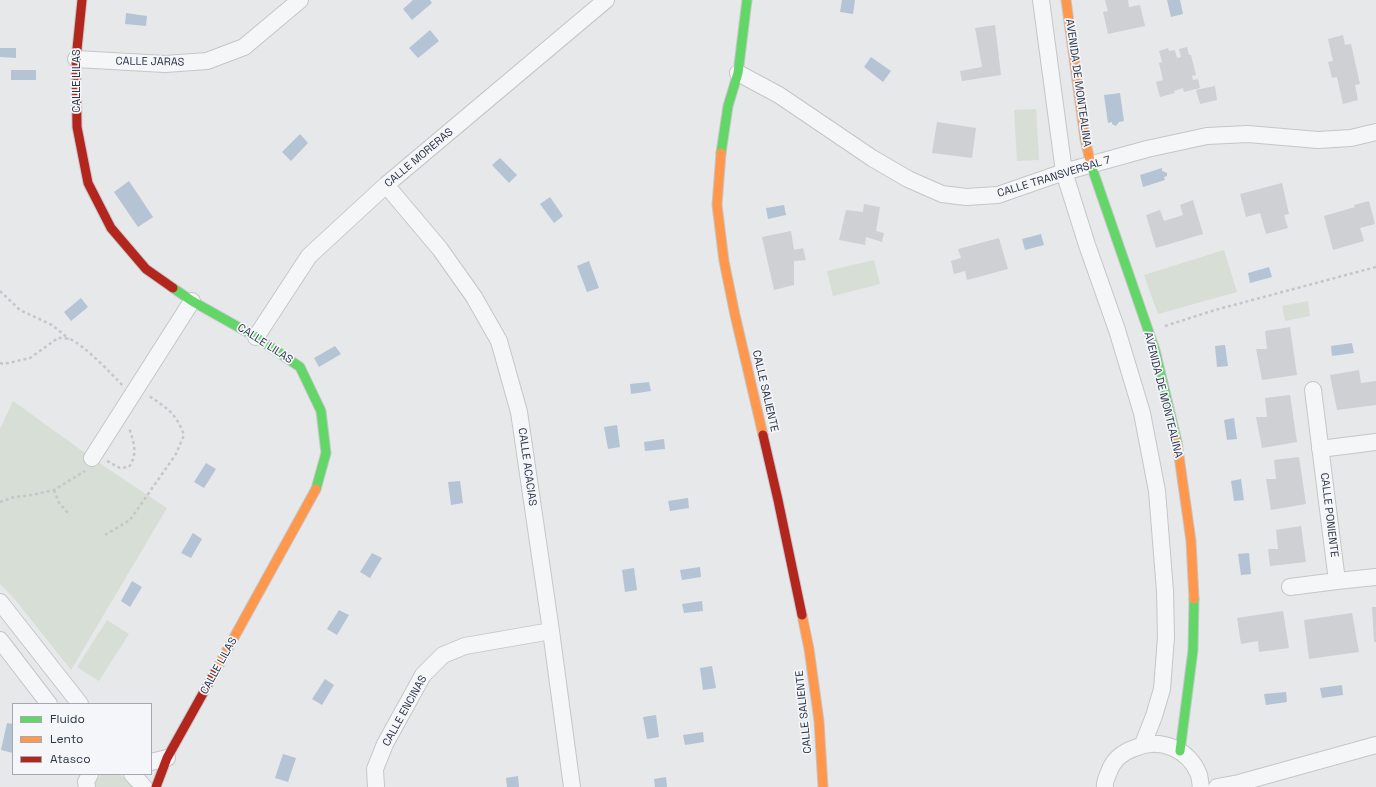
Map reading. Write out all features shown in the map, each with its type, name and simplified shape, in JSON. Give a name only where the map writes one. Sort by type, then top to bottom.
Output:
[{"type":"street","name":"CALLE LILAS","points":[[82,0],[76,60],[77,127],[88,183],[111,228],[146,269],[192,301],[256,337],[300,367],[321,411],[326,453],[315,492],[167,758],[156,787]]},
{"type":"street","name":"CALLE JARAS","points":[[76,60],[165,64],[208,61],[244,47],[300,0]]},
{"type":"street","name":"CALLE MORERAS","points":[[256,337],[309,256],[386,185],[606,0]]},
{"type":"street","name":"CALLE SALIENTE","points":[[748,0],[738,73],[728,106],[722,146],[717,205],[724,261],[733,307],[778,500],[809,649],[819,721],[823,787]]},
{"type":"street","points":[[1041,0],[1064,172],[1087,246],[1122,345],[1142,413],[1157,491],[1166,591],[1166,638],[1162,689],[1154,716],[1143,744]]},
{"type":"street","name":"AVENIDA DE MONTEALINA","points":[[1066,0],[1085,139],[1091,165],[1155,350],[1177,441],[1185,492],[1191,541],[1194,590],[1193,650],[1180,752]]},
{"type":"street","name":"CALLE TRANSVERSAL 7","points":[[738,73],[779,95],[872,158],[908,179],[942,194],[966,197],[998,195],[1064,172],[1148,149],[1207,136],[1248,134],[1318,140],[1351,138],[1376,132]]},
{"type":"street","name":"CALLE ACACIAS","points":[[386,185],[440,249],[474,297],[499,341],[519,412],[572,787]]},
{"type":"street","points":[[96,452],[192,301]]},
{"type":"street","name":"CALLE PONIENTE","points":[[1313,390],[1337,582]]},
{"type":"street","points":[[1320,449],[1376,442]]},
{"type":"street","points":[[1290,587],[1376,577]]},
{"type":"street","points":[[0,602],[79,703]]},
{"type":"street","name":"CALLE ENCINAS","points":[[376,787],[375,769],[385,744],[423,675],[443,655],[465,646],[551,631]]},
{"type":"street","points":[[0,640],[48,703]]},
{"type":"street","points":[[1105,787],[1104,784],[1112,766],[1125,752],[1143,744],[1156,743],[1168,746],[1180,752],[1191,762],[1199,775],[1201,787]]},
{"type":"street","points":[[1218,787],[1239,783],[1376,745]]},
{"type":"street","points":[[152,762],[167,758]]},
{"type":"street","points":[[133,775],[144,787]]},
{"type":"path","points":[[1148,331],[1215,310],[1376,267]]},
{"type":"path","points":[[0,291],[20,310],[52,325],[69,339],[80,345],[133,394],[168,409],[179,422],[184,434],[176,454],[130,520],[105,535]]},
{"type":"path","points":[[0,363],[4,364],[30,358],[58,338],[69,339]]},
{"type":"path","points":[[0,502],[14,497],[54,490],[85,471],[96,452],[120,468],[129,467],[133,461],[134,440],[129,429],[128,421],[133,394]]},
{"type":"path","points":[[54,490],[60,503],[70,515]]},
{"type":"shaded area","points":[[1036,109],[1039,160],[1017,161],[1014,110]]},
{"type":"shaded area","points":[[1224,250],[1237,292],[1158,314],[1144,275]]},
{"type":"shaded area","points":[[874,260],[880,284],[833,296],[827,271]]},
{"type":"shaded area","points":[[1308,301],[1310,316],[1285,321],[1282,306]]},
{"type":"shaded area","points":[[13,401],[92,458],[167,508],[71,670],[13,597],[0,584],[0,429]]},
{"type":"shaded area","points":[[107,620],[129,634],[99,681],[77,667]]},
{"type":"shaded area","points":[[101,775],[120,775],[134,787],[95,787],[95,782]]},
{"type":"water","points":[[413,0],[430,0],[432,3],[412,20],[403,9]]},
{"type":"water","points":[[842,0],[855,0],[853,14],[840,12]]},
{"type":"water","points":[[1167,0],[1180,0],[1183,14],[1171,17]]},
{"type":"water","points":[[126,13],[147,16],[146,26],[125,24]]},
{"type":"water","points":[[430,30],[439,41],[418,58],[409,48]]},
{"type":"water","points":[[0,48],[16,48],[16,58],[0,57]]},
{"type":"water","points":[[871,57],[891,71],[883,82],[864,67]]},
{"type":"water","points":[[11,70],[36,70],[36,80],[11,80]]},
{"type":"water","points":[[1120,93],[1124,121],[1119,122],[1116,126],[1112,124],[1112,122],[1108,123],[1104,95]]},
{"type":"water","points":[[300,134],[308,143],[291,161],[282,152]]},
{"type":"water","points":[[500,158],[517,175],[509,183],[492,165]]},
{"type":"water","points":[[1162,168],[1162,171],[1167,173],[1167,176],[1164,177],[1165,180],[1143,187],[1140,175]]},
{"type":"water","points":[[129,181],[153,217],[138,227],[114,192]]},
{"type":"water","points":[[550,197],[563,216],[554,223],[540,204]]},
{"type":"water","points":[[784,205],[786,215],[768,219],[766,208]]},
{"type":"water","points":[[1041,234],[1044,245],[1025,250],[1022,239]]},
{"type":"water","points":[[589,261],[599,288],[587,292],[577,266]]},
{"type":"water","points":[[1269,267],[1272,277],[1250,283],[1248,273]]},
{"type":"water","points":[[81,298],[88,307],[71,321],[64,312]]},
{"type":"water","points":[[1352,343],[1354,353],[1332,356],[1331,346]]},
{"type":"water","points":[[1225,345],[1228,366],[1217,367],[1215,346]]},
{"type":"water","points":[[335,346],[341,354],[319,367],[314,358]]},
{"type":"water","points":[[649,382],[651,391],[631,394],[630,384]]},
{"type":"water","points":[[1234,418],[1237,439],[1227,440],[1224,420]]},
{"type":"water","points":[[617,425],[620,447],[608,449],[604,427]]},
{"type":"water","points":[[664,439],[665,449],[645,451],[644,442]]},
{"type":"water","points":[[206,463],[216,469],[204,488],[194,482]]},
{"type":"water","points":[[1241,479],[1244,500],[1234,501],[1231,481]]},
{"type":"water","points":[[460,481],[463,503],[451,505],[448,482]]},
{"type":"water","points":[[688,498],[689,508],[670,511],[668,501]]},
{"type":"water","points":[[193,533],[202,539],[191,558],[181,553]]},
{"type":"water","points":[[372,553],[382,558],[370,578],[360,572]]},
{"type":"water","points":[[1249,553],[1251,574],[1241,575],[1238,554]]},
{"type":"water","points":[[700,567],[701,577],[682,580],[680,570]]},
{"type":"water","points":[[634,568],[637,590],[625,592],[622,570]]},
{"type":"water","points":[[132,581],[142,587],[130,607],[121,601]]},
{"type":"water","points":[[702,601],[703,611],[684,613],[682,604]]},
{"type":"water","points":[[339,610],[349,615],[337,635],[327,629]]},
{"type":"water","points":[[712,666],[716,688],[703,690],[700,668]]},
{"type":"water","points":[[325,679],[334,685],[322,705],[312,699]]},
{"type":"water","points":[[1342,685],[1343,695],[1322,698],[1320,688]]},
{"type":"water","points":[[1286,692],[1287,702],[1266,705],[1264,694]]},
{"type":"water","points":[[656,715],[659,737],[647,739],[643,717]]},
{"type":"water","points":[[7,723],[12,724],[12,753],[1,750]]},
{"type":"water","points":[[703,732],[704,742],[685,745],[683,735]]},
{"type":"water","points":[[283,754],[296,758],[288,782],[275,778]]},
{"type":"water","points":[[518,776],[519,787],[507,787],[506,778]]},
{"type":"water","points":[[666,777],[667,787],[655,787],[654,779]]},
{"type":"building","points":[[1105,0],[1128,0],[1129,7],[1140,5],[1145,26],[1108,34],[1103,12],[1108,11]]},
{"type":"building","points":[[995,25],[1001,75],[962,81],[960,71],[982,67],[975,28]]},
{"type":"building","points":[[1343,35],[1345,45],[1351,44],[1360,84],[1355,85],[1358,100],[1343,104],[1337,77],[1332,78],[1328,62],[1333,61],[1328,39]]},
{"type":"building","points":[[1187,47],[1189,55],[1191,55],[1196,75],[1192,76],[1193,80],[1198,79],[1200,88],[1184,92],[1183,88],[1174,91],[1175,93],[1160,97],[1156,82],[1163,80],[1159,63],[1162,62],[1159,51],[1168,48],[1169,51],[1175,50],[1177,58],[1181,57],[1179,49]]},
{"type":"building","points":[[1215,86],[1217,100],[1200,104],[1196,90]]},
{"type":"building","points":[[937,122],[976,128],[972,158],[932,153]]},
{"type":"building","points":[[1282,183],[1289,214],[1284,215],[1288,228],[1266,234],[1260,213],[1246,217],[1240,194]]},
{"type":"building","points":[[1193,200],[1203,234],[1156,248],[1146,215],[1160,210],[1164,221],[1183,215],[1180,205]]},
{"type":"building","points":[[1369,201],[1375,224],[1360,228],[1364,241],[1333,250],[1324,216],[1355,207],[1354,205]]},
{"type":"building","points":[[864,204],[880,207],[876,231],[884,233],[882,242],[866,237],[865,245],[839,240],[846,210],[863,212]]},
{"type":"building","points":[[791,231],[794,250],[803,248],[806,260],[794,261],[794,285],[774,290],[762,237]]},
{"type":"building","points":[[999,238],[1008,269],[967,280],[965,271],[954,274],[951,261],[961,258],[958,249]]},
{"type":"building","points":[[1290,327],[1297,375],[1262,380],[1256,349],[1267,349],[1265,331]]},
{"type":"building","points":[[1359,370],[1361,383],[1376,381],[1376,405],[1337,410],[1330,375]]},
{"type":"building","points":[[1290,395],[1297,442],[1262,448],[1256,417],[1267,417],[1265,398]]},
{"type":"building","points":[[1299,457],[1306,504],[1271,510],[1266,479],[1276,479],[1274,460]]},
{"type":"building","points":[[1301,526],[1306,562],[1270,566],[1268,549],[1278,549],[1276,530]]},
{"type":"building","points":[[1372,607],[1376,607],[1376,642],[1374,642]]},
{"type":"building","points":[[1283,611],[1289,648],[1259,652],[1258,641],[1241,644],[1237,618]]},
{"type":"building","points":[[1352,613],[1359,652],[1309,659],[1304,620]]},
{"type":"traffic: fast","points":[[721,153],[728,106],[738,73],[747,0]]},
{"type":"traffic: fast","points":[[1091,165],[1155,350],[1177,442]]},
{"type":"traffic: fast","points":[[173,288],[192,301],[256,337],[300,367],[321,411],[326,453],[316,489]]},
{"type":"traffic: fast","points":[[1180,751],[1193,650],[1194,599]]},
{"type":"traffic: slow","points":[[1066,0],[1085,139],[1091,165]]},
{"type":"traffic: slow","points":[[721,153],[717,205],[724,261],[763,435]]},
{"type":"traffic: slow","points":[[1177,442],[1191,541],[1194,599]]},
{"type":"traffic: slow","points":[[216,670],[316,489]]},
{"type":"traffic: slow","points":[[802,615],[809,649],[819,721],[823,787]]},
{"type":"traffic: jam","points":[[82,0],[76,59],[77,127],[88,183],[111,228],[146,269],[173,288]]},
{"type":"traffic: jam","points":[[763,435],[802,615]]},
{"type":"traffic: jam","points":[[156,787],[167,758],[216,670]]}]
